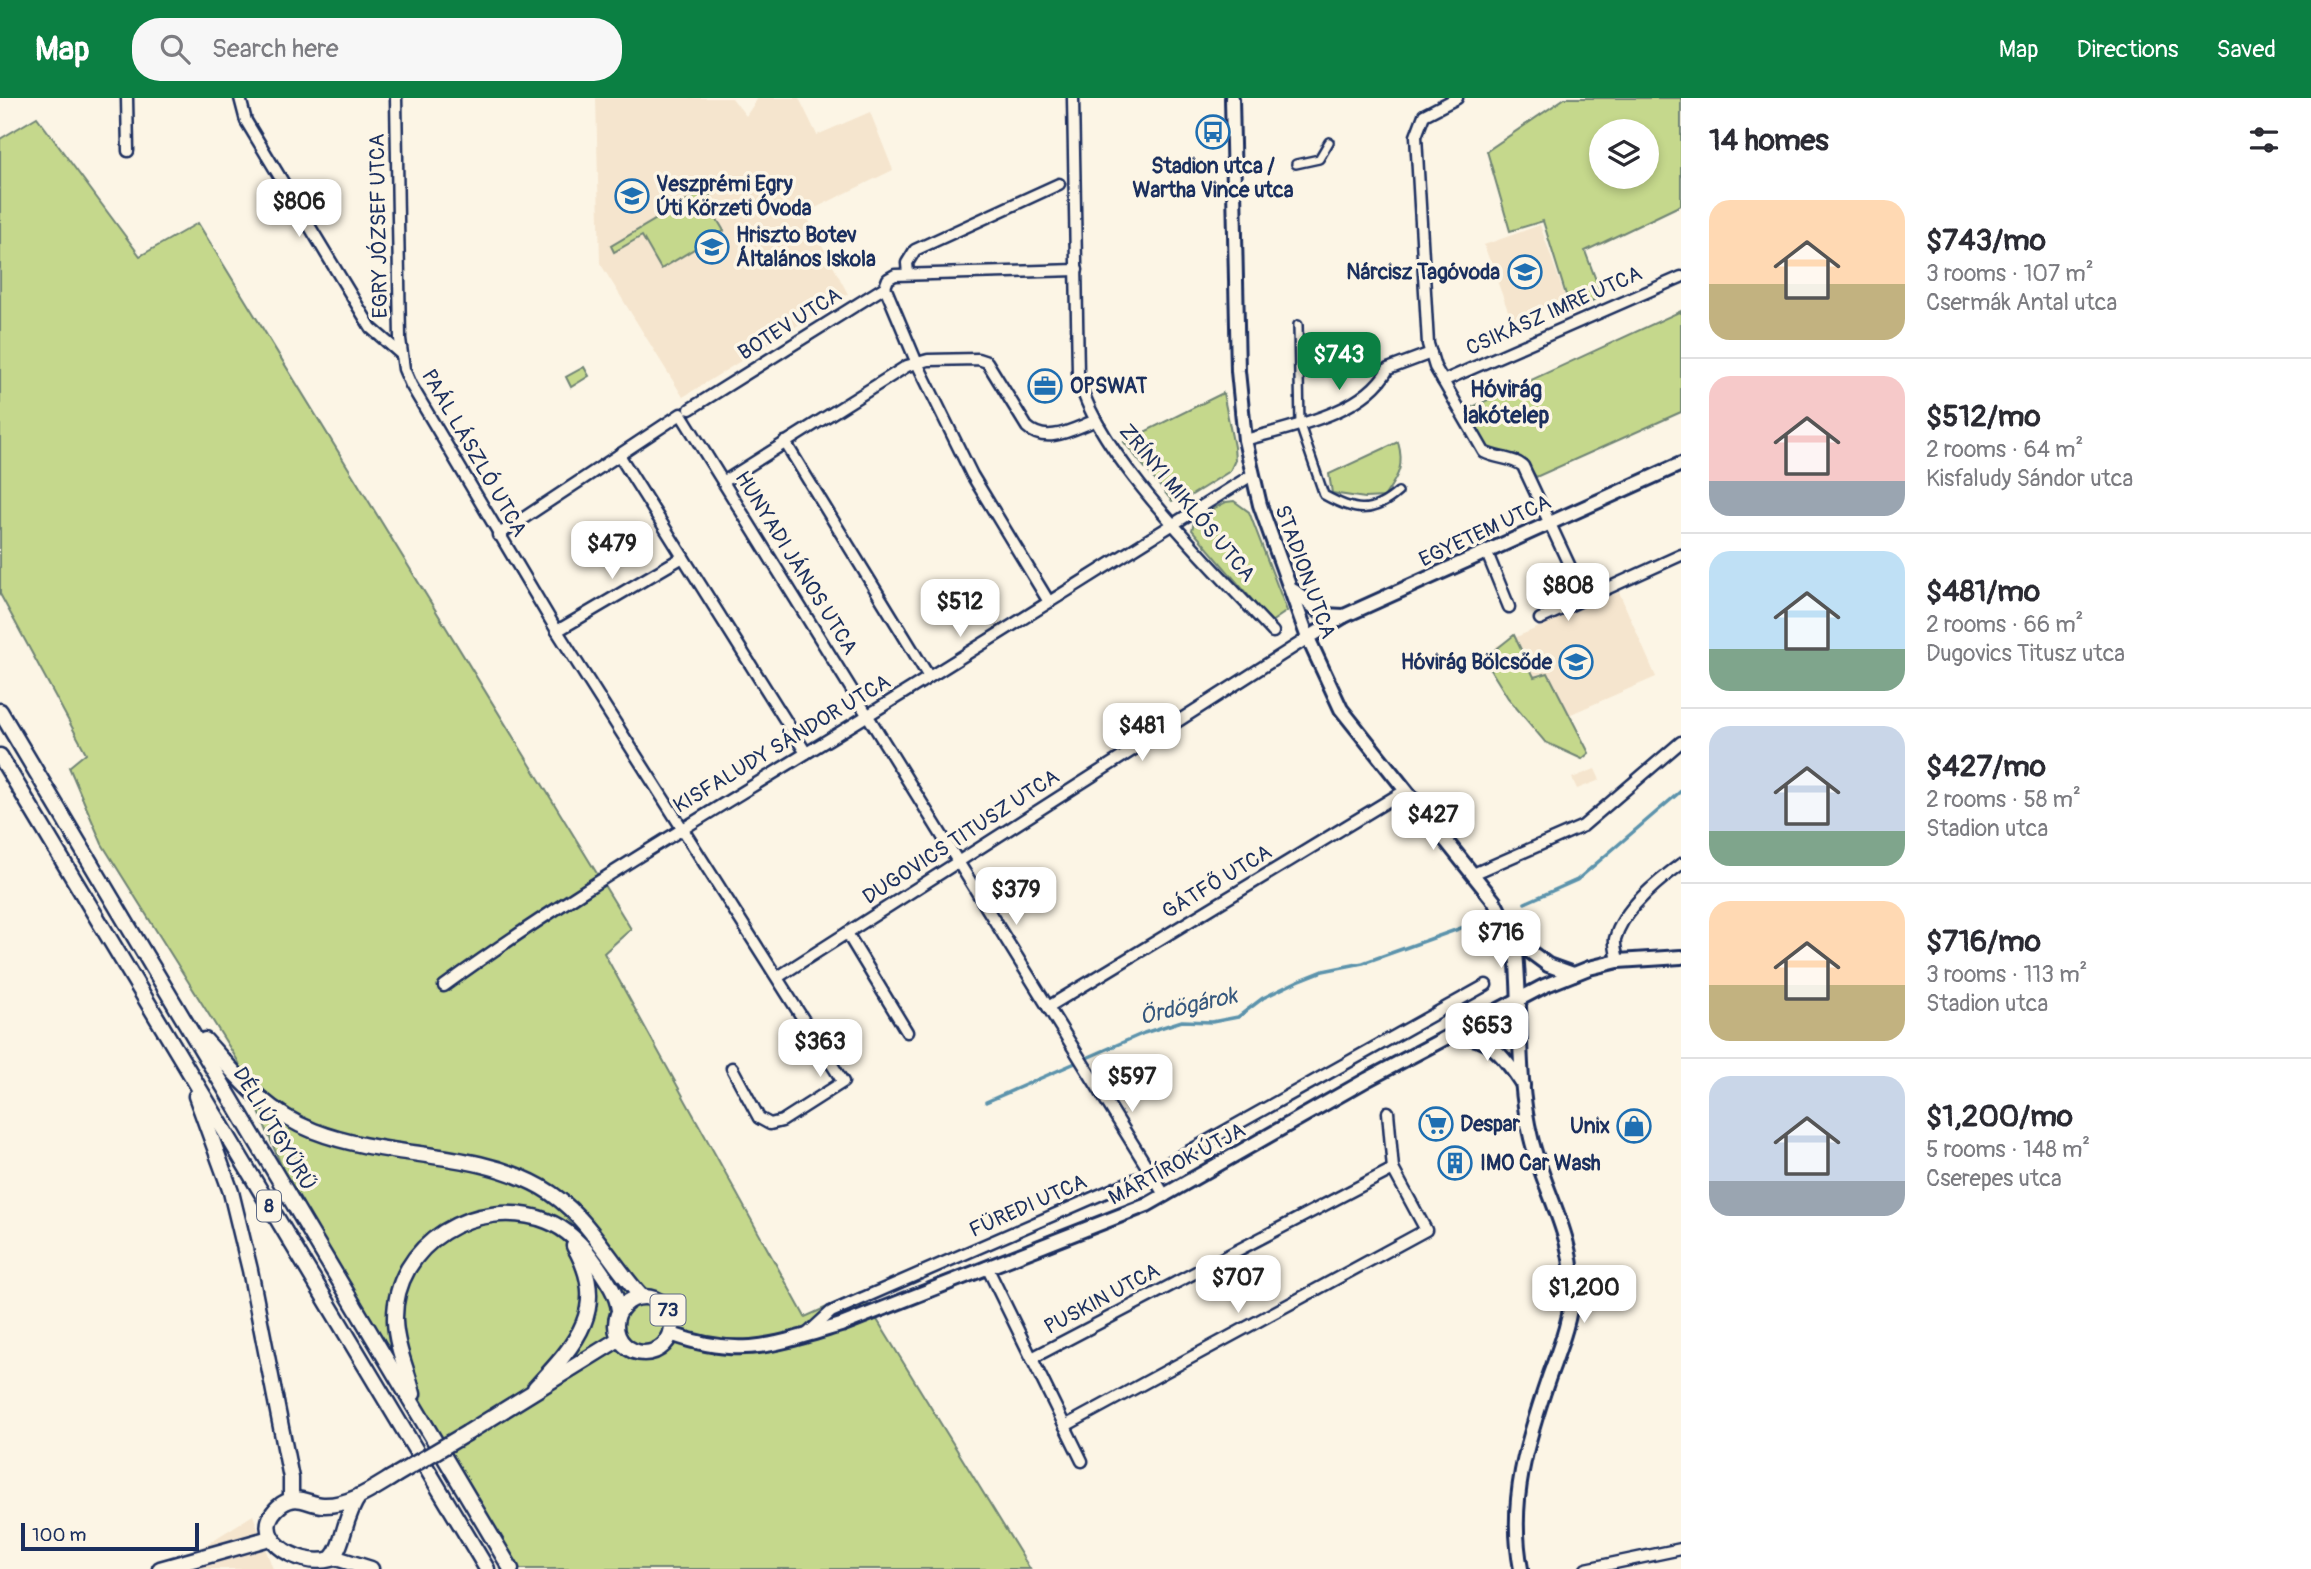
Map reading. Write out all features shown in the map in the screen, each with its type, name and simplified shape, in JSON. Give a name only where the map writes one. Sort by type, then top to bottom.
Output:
[{"type":"main road","name":"DÉLI ÚTGYŰRŰ","points":[[0,711],[511,1569]]},
{"type":"main road","name":"DÉLI ÚTGYŰRŰ","points":[[0,756],[487,1569]]},
{"type":"main road","points":[[181,1013],[245,1086],[278,1112],[313,1131],[345,1141],[487,1164],[554,1195],[584,1221],[641,1296]]},
{"type":"main road","points":[[185,1065],[231,1192],[250,1270],[291,1478],[291,1499]]},
{"type":"main road","points":[[425,1424],[400,1353],[395,1320],[402,1280],[409,1266],[439,1232],[475,1218],[492,1215],[526,1216],[548,1221],[562,1230],[592,1258],[617,1299],[619,1310]]},
{"type":"main road","points":[[535,1388],[571,1349],[583,1328],[589,1309],[587,1275],[575,1248],[562,1230]]},
{"type":"main road","name":"73","points":[[641,1296],[657,1299],[669,1311],[671,1334],[662,1347],[647,1353],[631,1351],[619,1339],[615,1325],[619,1310],[625,1303],[641,1296]]},
{"type":"main road","points":[[359,1496],[345,1519],[340,1544],[332,1557],[309,1569],[298,1568],[279,1558],[270,1538],[271,1520],[275,1511],[291,1499],[321,1505],[359,1496],[619,1339]]},
{"type":"main road","points":[[160,1569],[270,1538]]},
{"type":"main road","points":[[332,1557],[371,1569]]},
{"type":"street","points":[[127,98],[128,151]]},
{"type":"street","name":"PAÁL LÁSZLÓ UTCA","points":[[240,98],[246,121],[371,328],[401,354],[411,385],[498,535],[682,827]]},
{"type":"street","name":"EGRY JÓZSEF UTCA","points":[[396,98],[401,354]]},
{"type":"street","name":"ZRÍNYI MIKLÓS UTCA","points":[[1073,98],[1078,373],[1094,421],[1174,524],[1273,632]]},
{"type":"street","name":"STADION UTCA","points":[[1232,98],[1237,371],[1252,475],[1308,638],[1341,709],[1494,901],[1513,938],[1521,997],[1524,1085],[1531,1136],[1564,1231],[1573,1289],[1564,1335],[1522,1460],[1517,1512],[1521,1569]]},
{"type":"street","points":[[1457,98],[1424,115],[1416,136],[1431,353],[1443,381],[1484,452],[1496,458],[1516,460],[1523,466],[1585,599]]},
{"type":"street","points":[[1296,164],[1319,159],[1329,142]]},
{"type":"street","points":[[908,274],[907,263],[915,250],[1059,184]]},
{"type":"street","name":"BOTEV UTCA","points":[[498,535],[686,411],[885,287],[888,279],[895,275],[1077,270]]},
{"type":"street","name":"CSIKÁSZ IMRE UTCA","points":[[1443,381],[1681,277]]},
{"type":"street","points":[[885,287],[916,361],[972,475],[1049,602]]},
{"type":"street","points":[[1298,324],[1300,425],[1324,495],[1350,509],[1383,505],[1398,492]]},
{"type":"street","points":[[1245,440],[1321,419],[1382,380],[1388,369],[1431,353]]},
{"type":"street","points":[[723,482],[916,361],[978,359],[988,362],[1027,427],[1037,434],[1054,435],[1094,421]]},
{"type":"street","name":"HUNYADI JÁNOS UTCA","points":[[686,411],[723,482],[1165,1196]]},
{"type":"street","points":[[785,442],[929,677]]},
{"type":"street","points":[[619,455],[806,753]]},
{"type":"street","name":"EGYETEM UTCA","points":[[1308,638],[1344,616],[1681,464]]},
{"type":"street","name":"KISFALUDY SÁNDOR UTCA","points":[[444,986],[553,910],[682,827],[806,753],[1252,475]]},
{"type":"street","points":[[1487,553],[1509,607]]},
{"type":"street","points":[[1539,619],[1681,555]]},
{"type":"street","points":[[557,631],[683,557]]},
{"type":"street","points":[[1291,586],[1314,610],[1324,615],[1344,616]]},
{"type":"street","name":"DUGOVICS TITUSZ UTCA","points":[[778,977],[1308,638]]},
{"type":"street","points":[[1473,874],[1583,825],[1681,742]]},
{"type":"street","name":"GÁTFŐ UTCA","points":[[1048,1007],[1405,790]]},
{"type":"street","points":[[682,827],[843,1082],[782,1121],[770,1124],[759,1118],[732,1068]]},
{"type":"street","points":[[1618,961],[1614,940],[1623,924],[1641,899],[1681,864]]},
{"type":"street","points":[[847,933],[907,1032]]},
{"type":"street","points":[[1513,938],[1548,965],[1573,974]]},
{"type":"street","name":"MÁRTÍROK ÚTJA","points":[[671,1334],[701,1345],[733,1349],[805,1336],[841,1325],[1121,1217],[1165,1196],[1368,1079],[1521,997],[1573,974],[1618,961],[1681,957]]},
{"type":"street","name":"FÜREDI UTCA","points":[[805,1336],[831,1312],[1150,1173],[1486,985]]},
{"type":"street","points":[[1450,1036],[1468,1035],[1497,1050],[1524,1085]]},
{"type":"street","points":[[1065,1426],[1426,1230],[1393,1169],[1388,1112]]},
{"type":"street","name":"PUSKIN UTCA","points":[[987,1267],[1032,1358],[1393,1169]]},
{"type":"street","points":[[1032,1358],[1082,1461]]},
{"type":"street","points":[[1586,1569],[1681,1549]]},
{"type":"shaded area","name":"Hriszto Botev Általános Iskola","points":[[596,98],[732,98],[746,116],[758,98],[799,98],[817,135],[870,112],[893,170],[805,213],[848,294],[683,397],[600,263]]},
{"type":"shaded area","name":"Nárcisz Tagóvoda","points":[[1540,225],[1566,299],[1511,319],[1484,245]]},
{"type":"shaded area","name":"Hóvirág Bölcsőde","points":[[1619,592],[1656,677],[1532,731],[1496,646]]},
{"type":"shaded area","points":[[1595,769],[1600,780],[1577,789],[1572,778]]},
{"type":"shaded area","points":[[253,1515],[273,1569],[167,1569]]},
{"type":"green space","points":[[1565,98],[1681,98],[1681,205],[1585,251],[1602,296],[1571,311],[1543,221],[1510,231],[1487,151]]},
{"type":"green space","points":[[37,117],[140,256],[198,223],[631,929],[604,953],[805,1317],[860,1292],[1030,1569],[505,1569],[288,1182],[238,1061],[102,844],[69,767],[86,753],[0,594],[0,139]]},
{"type":"green space","points":[[714,185],[717,191],[705,199],[724,231],[661,269],[642,236],[614,252],[611,246]]},
{"type":"green space","points":[[1681,311],[1681,412],[1536,477],[1523,460],[1497,453],[1483,441],[1466,410]]},
{"type":"green space","points":[[584,367],[589,376],[571,387],[566,377]]},
{"type":"green space","points":[[1223,393],[1234,447],[1235,460],[1230,471],[1182,501],[1172,501],[1124,442]]},
{"type":"green space","points":[[1398,442],[1401,458],[1399,471],[1384,497],[1365,498],[1332,493],[1329,474]]},
{"type":"green space","points":[[1234,501],[1249,512],[1287,611],[1271,622],[1192,530],[1195,518],[1226,502]]},
{"type":"green space","points":[[1514,635],[1534,677],[1548,673],[1589,753],[1582,759],[1545,742],[1508,698],[1484,659]]},
{"type":"waterway","name":"Ördögárok","points":[[1525,903],[1577,880],[1681,791]]},
{"type":"waterway","name":"Ördögárok","points":[[986,1102],[1144,1033],[1182,1021],[1212,1022],[1238,1017],[1263,998],[1323,971],[1363,963],[1478,922]]},
{"type":"place","name":"Stadion utca / Wartha Vince utca","points":[[1213,132]]},
{"type":"place","name":"Veszprémi Egry Úti Körzeti Óvoda","points":[[632,196]]},
{"type":"place","name":"Hriszto Botev Általános Iskola","points":[[712,247]]},
{"type":"place","name":"Nárcisz Tagóvoda","points":[[1525,272]]},
{"type":"place","name":"OPSWAT","points":[[1045,386]]},
{"type":"place","name":"Hóvirág Bölcsőde","points":[[1576,662]]},
{"type":"place","name":"Despar","points":[[1436,1124]]},
{"type":"place","name":"Unix","points":[[1634,1126]]},
{"type":"place","name":"IMO Car Wash","points":[[1455,1163]]},
{"type":"district","name":"Hóvirág lakótelep","points":[[1506,402]]}]
